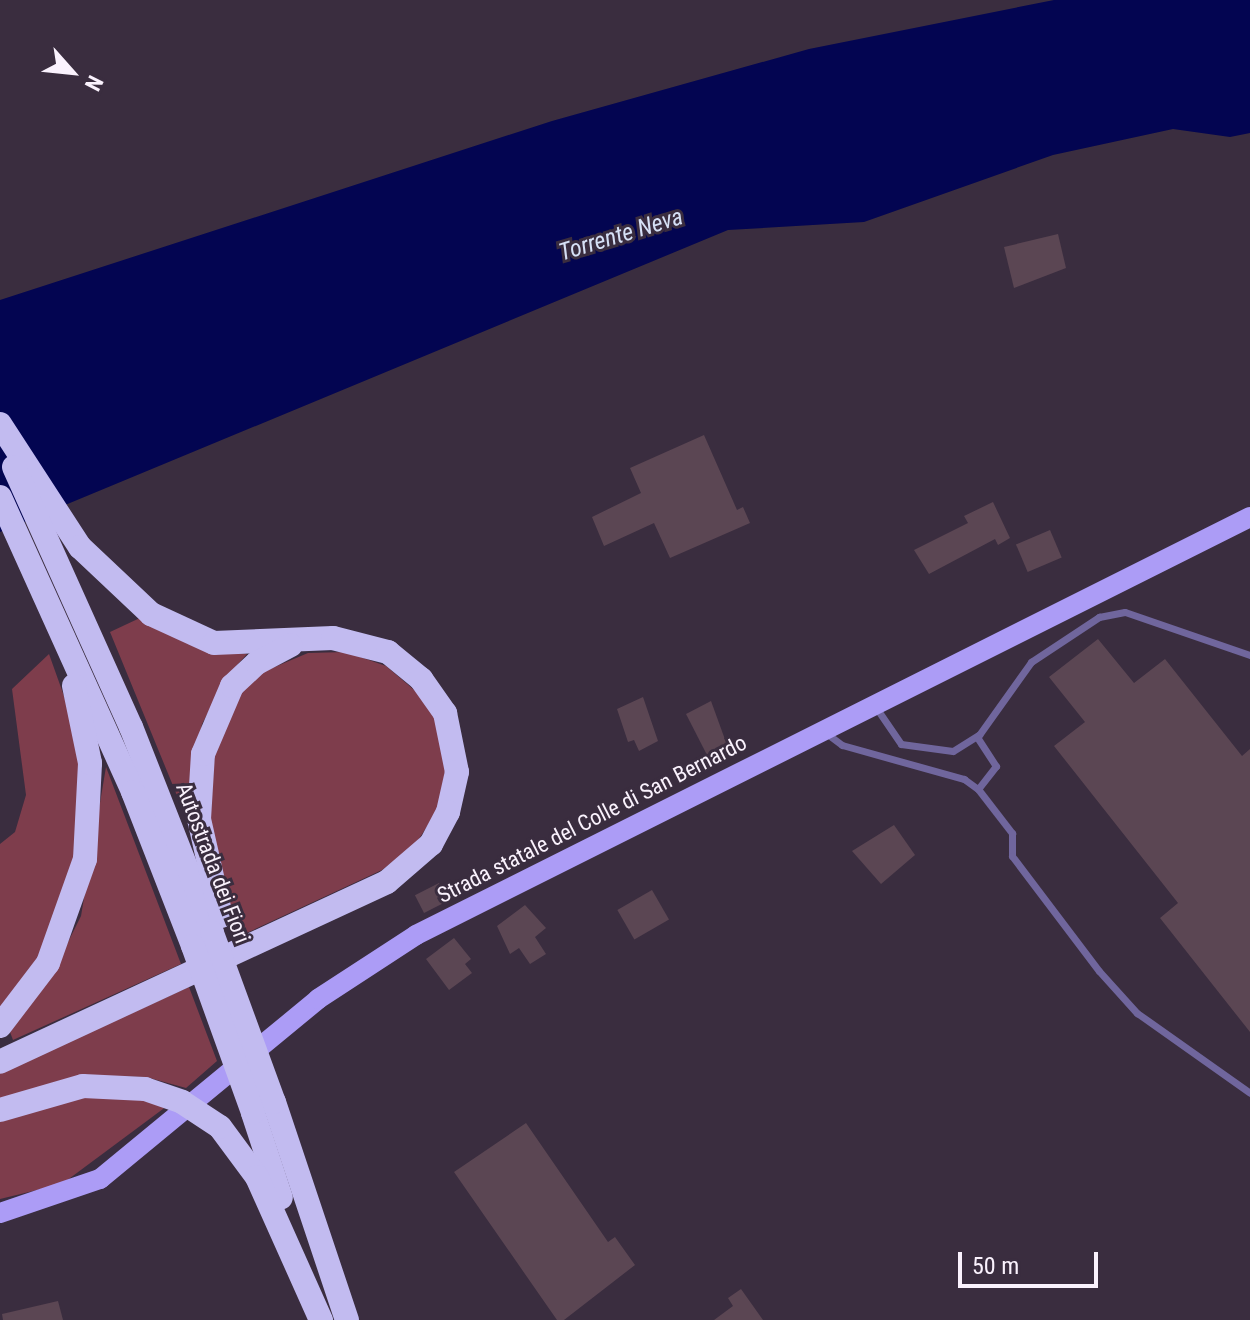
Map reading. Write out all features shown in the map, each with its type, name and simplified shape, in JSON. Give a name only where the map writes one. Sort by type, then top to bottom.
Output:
[{"type":"highway","points":[[0,424],[80,547],[129,596],[174,629],[235,645],[300,640],[371,645],[406,664],[435,695],[451,732],[457,772],[448,812],[431,844],[387,882],[0,1062]]},
{"type":"highway","points":[[0,437],[69,616],[248,1026],[264,1108],[347,1320]]},
{"type":"highway","points":[[0,497],[69,616],[87,741],[85,859],[54,951],[0,1026]]},
{"type":"highway","points":[[300,640],[257,663],[232,686],[203,754],[199,819],[210,936],[264,1108],[321,1320]]},
{"type":"highway","points":[[0,1110],[83,1086],[145,1089],[182,1102],[220,1127],[257,1177],[321,1320]]},
{"type":"main road","name":"Strada statale del Colle di San Bernardo","points":[[0,1213],[100,1179],[318,999],[416,935],[1247,516]]},
{"type":"lane","points":[[874,702],[888,731],[915,748],[953,751],[977,737],[1031,662],[1099,617],[1125,612],[1152,617],[1250,655]]},
{"type":"lane","points":[[821,729],[842,745],[964,779],[978,789],[1012,833],[1012,856],[1099,971],[1137,1013],[1250,1093]]},
{"type":"lane","points":[[977,737],[996,766],[978,789]]},
{"type":"shaded area","points":[[142,617],[218,651],[247,654],[228,675],[202,724],[192,772],[194,812],[185,815],[110,632]]},
{"type":"shaded area","points":[[346,652],[386,666],[426,700],[439,724],[446,768],[437,811],[415,845],[382,870],[238,937],[210,826],[215,747],[231,705],[258,674],[308,653]]},
{"type":"shaded area","points":[[49,654],[79,738],[78,859],[30,977],[0,1011],[0,844],[15,832],[26,795],[12,689]]},
{"type":"shaded area","points":[[106,767],[181,964],[13,1040],[10,1032],[52,974],[81,916]]},
{"type":"shaded area","points":[[189,987],[217,1061],[186,1088],[146,1077],[95,1076],[0,1102],[0,1073]]},
{"type":"shaded area","points":[[111,1094],[167,1106],[62,1184],[0,1199],[0,1119],[66,1099]]},
{"type":"water","name":"Torrente Neva","points":[[1054,0],[1250,0],[1250,133],[1230,137],[1173,129],[1053,155],[864,222],[728,230],[0,532],[0,300],[552,121],[809,49]]},
{"type":"building","points":[[1058,234],[1066,268],[1014,288],[1004,247]]},
{"type":"building","points":[[704,435],[737,510],[743,507],[750,523],[670,558],[654,523],[604,546],[592,517],[641,493],[630,468]]},
{"type":"building","points":[[993,502],[1010,538],[998,545],[995,539],[929,574],[914,550],[968,523],[964,516]]},
{"type":"building","points":[[1050,530],[1062,558],[1028,572],[1016,544]]},
{"type":"building","points":[[1098,639],[1134,683],[1165,659],[1242,756],[1250,749],[1250,1032],[1160,918],[1178,903],[1054,746],[1085,722],[1049,677]]},
{"type":"building","points":[[643,697],[658,741],[639,751],[634,740],[628,742],[617,709]]},
{"type":"building","points":[[711,701],[727,745],[707,755],[686,714]]},
{"type":"building","points":[[894,825],[915,855],[881,884],[852,851]]},
{"type":"building","points":[[439,883],[448,901],[424,913],[415,895]]},
{"type":"building","points":[[652,890],[669,919],[634,939],[617,910]]},
{"type":"building","points":[[525,905],[546,928],[535,937],[546,954],[530,964],[519,948],[510,954],[497,926]]},
{"type":"building","points":[[454,938],[471,959],[465,964],[472,973],[449,990],[426,959]]},
{"type":"building","points":[[526,1123],[608,1242],[615,1237],[635,1265],[564,1320],[557,1320],[454,1172]]},
{"type":"building","points":[[741,1289],[763,1320],[714,1320],[733,1306],[728,1298]]},
{"type":"building","points":[[58,1301],[63,1320],[3,1320],[2,1314]]}]
